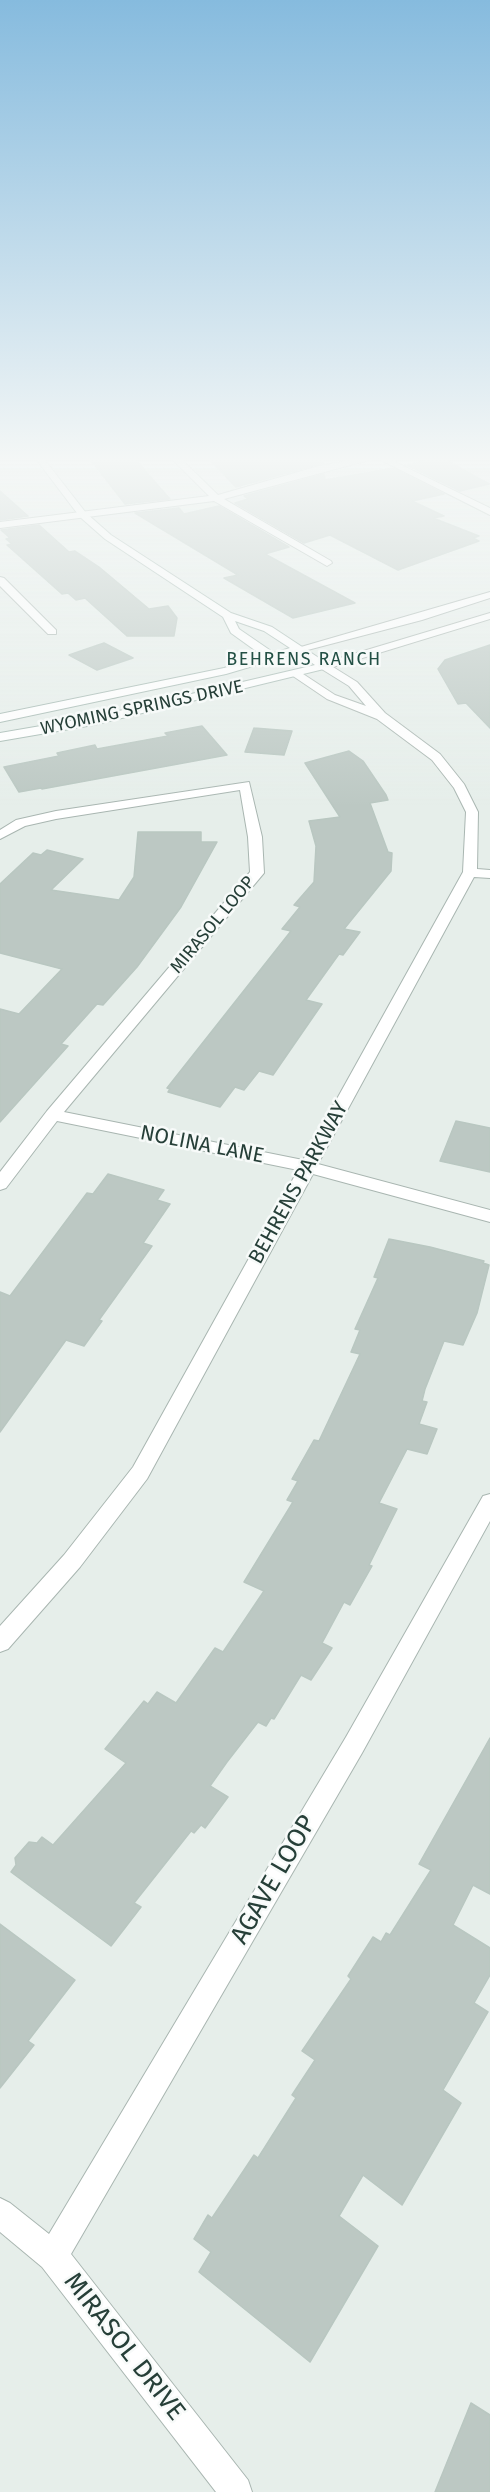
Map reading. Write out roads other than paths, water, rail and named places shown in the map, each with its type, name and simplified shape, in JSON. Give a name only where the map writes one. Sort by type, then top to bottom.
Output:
[{"type":"street","name":"BEHRENS PARKWAY","points":[[0,1642],[72,1561],[140,1473],[470,872],[472,812],[460,787],[436,757],[381,716],[353,684],[255,623],[227,615],[166,575]]},
{"type":"street","points":[[0,580],[52,632]]},
{"type":"street","name":"WYOMING SPRINGS DRIVE","points":[[0,718],[215,673],[490,596]]},
{"type":"street","name":"BEHRENS PARKWAY","points":[[227,615],[236,631],[270,657],[338,700],[381,716]]},
{"type":"street","name":"WYOMING SPRINGS DRIVE","points":[[0,738],[93,721],[296,674],[490,616]]},
{"type":"street","name":"MIRASOL LOOP","points":[[0,835],[21,824],[56,815],[244,785],[255,837],[257,873],[53,1115],[0,1184]]},
{"type":"street","points":[[470,872],[490,874]]},
{"type":"street","name":"NOLINA LANE","points":[[53,1115],[308,1167],[490,1216]]},
{"type":"street","name":"AGAVE LOOP","points":[[53,2256],[348,1755],[490,1502]]},
{"type":"street","name":"MIRASOL DRIVE","points":[[0,2213],[53,2256],[236,2492]]},
{"type":"district","name":"BEHRENS RANCH","points":[[304,660]]}]
